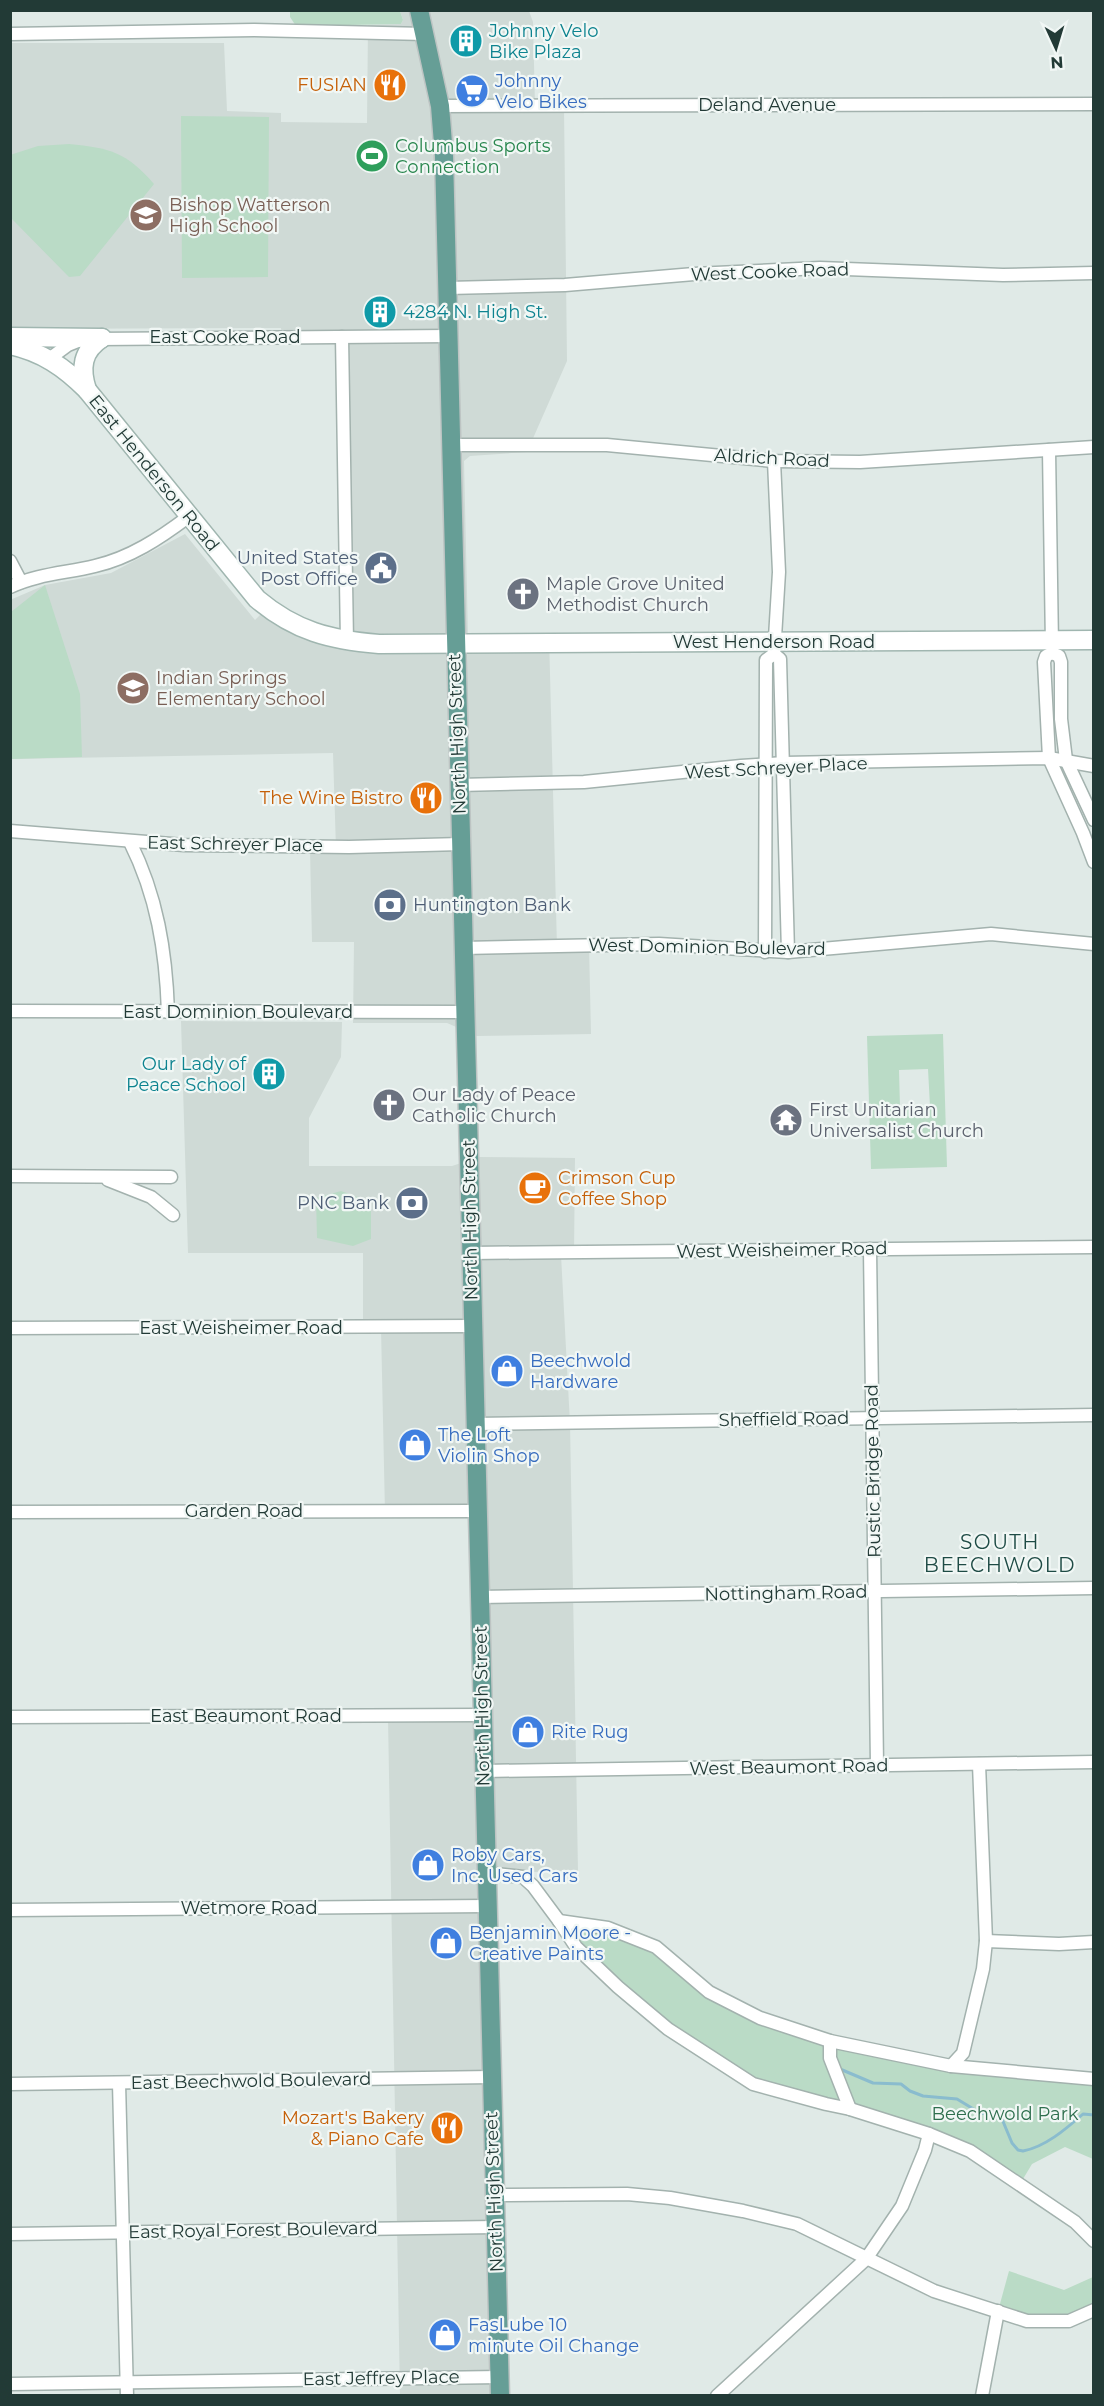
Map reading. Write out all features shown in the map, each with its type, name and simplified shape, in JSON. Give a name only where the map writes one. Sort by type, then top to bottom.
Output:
[{"type":"main road","name":"North High Street","points":[[419,10],[440,106],[444,156],[500,2396]]},
{"type":"main road","points":[[10,337],[102,338]]},
{"type":"main road","points":[[87,390],[83,372],[86,354],[90,346],[102,338]]},
{"type":"main road","points":[[10,345],[49,359]]},
{"type":"main road","name":"East Henderson Road","points":[[49,359],[70,373],[87,390],[239,580],[270,610],[306,630],[347,642],[455,644]]},
{"type":"main road","name":"West Henderson Road","points":[[455,644],[774,648],[1052,646],[1094,639]]},
{"type":"street","points":[[10,34],[254,30],[425,34]]},
{"type":"street","name":"Deland Avenue","points":[[440,106],[1094,104]]},
{"type":"street","name":"West Cooke Road","points":[[448,288],[565,285],[694,274],[820,268],[1003,275],[1094,273]]},
{"type":"street","name":"East Cooke Road","points":[[49,359],[75,342],[102,338],[448,336]]},
{"type":"street","points":[[342,337],[347,642]]},
{"type":"street","name":"Aldrich Road","points":[[451,445],[607,445],[774,461],[860,462],[1094,447]]},
{"type":"street","points":[[1049,450],[1052,646],[1044,662],[1048,758],[1094,862]]},
{"type":"street","points":[[765,952],[766,660],[774,648],[779,572],[774,461]]},
{"type":"street","points":[[10,561],[16,584],[97,566],[118,559],[161,538],[188,517]]},
{"type":"street","points":[[1052,646],[1061,662],[1061,719],[1066,760],[1094,820]]},
{"type":"street","points":[[774,648],[780,659],[788,952]]},
{"type":"street","name":"West Schreyer Place","points":[[459,785],[584,782],[766,764],[1048,758],[1094,766]]},
{"type":"street","name":"East Schreyer Place","points":[[10,831],[184,845],[461,844]]},
{"type":"street","points":[[130,842],[144,871],[157,914],[166,969],[168,1012]]},
{"type":"street","name":"West Dominion Boulevard","points":[[463,948],[659,944],[788,952],[991,934],[1094,944]]},
{"type":"street","name":"East Dominion Boulevard","points":[[10,1011],[465,1012]]},
{"type":"street","points":[[10,1176],[171,1177]]},
{"type":"street","points":[[98,1176],[151,1197],[173,1215]]},
{"type":"street","name":"West Weisheimer Road","points":[[471,1253],[1094,1247]]},
{"type":"street","name":"Rustic Bridge Road","points":[[870,1250],[877,1765]]},
{"type":"street","name":"East Weisheimer Road","points":[[10,1328],[472,1326]]},
{"type":"street","name":"Sheffield Road","points":[[475,1424],[1094,1415]]},
{"type":"street","name":"Garden Road","points":[[10,1512],[477,1510]]},
{"type":"street","name":"Nottingham Road","points":[[479,1597],[1094,1588]]},
{"type":"street","name":"East Beaumont Road","points":[[10,1717],[482,1715]]},
{"type":"street","name":"West Beaumont Road","points":[[484,1771],[1094,1762]]},
{"type":"street","points":[[951,2067],[963,2053],[983,1969],[986,1941],[979,1764]]},
{"type":"street","points":[[486,1873],[524,1877],[533,1886],[576,1947],[668,2029],[753,2084],[850,2109],[929,2134],[978,2157],[1075,2222],[1094,2241]]},
{"type":"street","name":"Wetmore Road","points":[[10,1910],[487,1906]]},
{"type":"street","points":[[559,1921],[608,1928],[656,1947],[709,1992],[760,2018],[830,2041],[951,2067],[1094,2079]]},
{"type":"street","points":[[986,1941],[1094,1942]]},
{"type":"street","points":[[830,2041],[830,2058],[850,2109]]},
{"type":"street","name":"East Beechwold Boulevard","points":[[10,2084],[491,2077]]},
{"type":"street","points":[[119,2083],[128,2396]]},
{"type":"street","points":[[717,2396],[866,2259],[902,2206],[925,2150],[929,2134]]},
{"type":"street","points":[[494,2195],[627,2194],[670,2198],[743,2211],[797,2224],[934,2291],[1027,2321],[1069,2321],[1094,2310]]},
{"type":"street","name":"East Royal Forest Boulevard","points":[[10,2234],[495,2227]]},
{"type":"street","points":[[982,2396],[998,2311]]},
{"type":"street","name":"East Jeffrey Place","points":[[10,2384],[500,2377]]},
{"type":"shaded area","points":[[400,11],[529,11],[533,22],[535,106],[564,108],[567,361],[527,452],[470,456],[464,461],[468,636],[549,635],[557,947],[589,945],[591,1034],[477,1036],[447,1023],[353,1023],[354,942],[312,942],[310,849],[336,849],[333,753],[11,759],[10,600],[45,585],[111,573],[185,534],[255,620],[264,611],[347,645],[341,338],[282,338],[281,328],[11,329],[11,43],[224,43],[227,111],[281,113],[281,122],[367,123],[368,25],[401,24],[403,20]]},
{"type":"shaded area","points":[[181,1021],[342,1022],[341,1057],[309,1118],[309,1166],[452,1166],[479,1157],[575,1158],[574,1254],[561,1255],[570,1423],[578,1871],[487,1873],[501,2395],[400,2395],[388,1718],[482,1714],[475,1512],[385,1513],[381,1328],[363,1329],[363,1253],[188,1253]]},
{"type":"green space","points":[[290,11],[400,11],[403,20],[401,24],[296,26],[290,17]]},
{"type":"green space","points":[[181,116],[269,117],[268,277],[182,278]]},
{"type":"green space","points":[[69,144],[96,147],[126,158],[154,184],[80,276],[69,277],[11,218],[10,155],[38,146]]},
{"type":"green space","points":[[45,585],[80,694],[82,757],[11,759],[11,612]]},
{"type":"green space","points":[[943,1034],[947,1167],[871,1169],[867,1036]],"holes":[[[928,1069],[930,1106],[900,1107],[899,1070]]]},
{"type":"green space","points":[[341,1191],[371,1202],[371,1239],[353,1246],[317,1238],[316,1198]]},
{"type":"green space","name":"Beechwold Park","points":[[559,1921],[608,1928],[678,1964],[760,2018],[908,2058],[1093,2079],[1093,2159],[1065,2147],[1032,2164],[1020,2184],[970,2151],[753,2084],[618,1987]]},
{"type":"green space","points":[[1009,2271],[1064,2290],[1093,2277],[1093,2310],[1069,2321],[998,2311]]},
{"type":"waterway","points":[[840,2069],[873,2083],[901,2084],[910,2091],[923,2096],[957,2099],[980,2113],[995,2115],[1002,2119],[1012,2143],[1018,2150],[1023,2151],[1047,2141],[1083,2114],[1094,2115]]},
{"type":"place","name":"Johnny Velo Bike Plaza","points":[[466,41]]},
{"type":"place","name":"FUSIAN","points":[[390,85]]},
{"type":"place","name":"Johnny Velo Bikes","points":[[472,91]]},
{"type":"place","name":"Columbus Sports Connection","points":[[372,156]]},
{"type":"place","name":"Bishop Watterson High School","points":[[146,215]]},
{"type":"place","name":"4284 N. High St.","points":[[380,312]]},
{"type":"place","name":"United States Post Office","points":[[381,568]]},
{"type":"place","name":"Maple Grove United Methodist Church","points":[[523,594]]},
{"type":"place","name":"Indian Springs Elementary School","points":[[133,688]]},
{"type":"place","name":"The Wine Bistro","points":[[426,798]]},
{"type":"place","name":"Huntington Bank","points":[[390,905]]},
{"type":"place","name":"Our Lady of Peace School","points":[[269,1074]]},
{"type":"place","name":"Our Lady of Peace Catholic Church","points":[[389,1105]]},
{"type":"place","name":"First Unitarian Universalist Church","points":[[786,1120]]},
{"type":"place","name":"Crimson Cup Coffee Shop","points":[[535,1188]]},
{"type":"place","name":"PNC Bank","points":[[412,1203]]},
{"type":"place","name":"Beechwold Hardware","points":[[507,1371]]},
{"type":"place","name":"The Loft Violin Shop","points":[[415,1445]]},
{"type":"place","name":"Rite Rug","points":[[528,1732]]},
{"type":"place","name":"Roby Cars, Inc. Used Cars","points":[[428,1865]]},
{"type":"place","name":"Benjamin Moore - Creative Paints","points":[[446,1943]]},
{"type":"place","name":"Mozart's Bakery & Piano Cafe","points":[[447,2128]]},
{"type":"place","name":"FasLube 10 minute Oil Change","points":[[445,2335]]},
{"type":"district","name":"SOUTH BEECHWOLD","points":[[1000,1554]]}]
